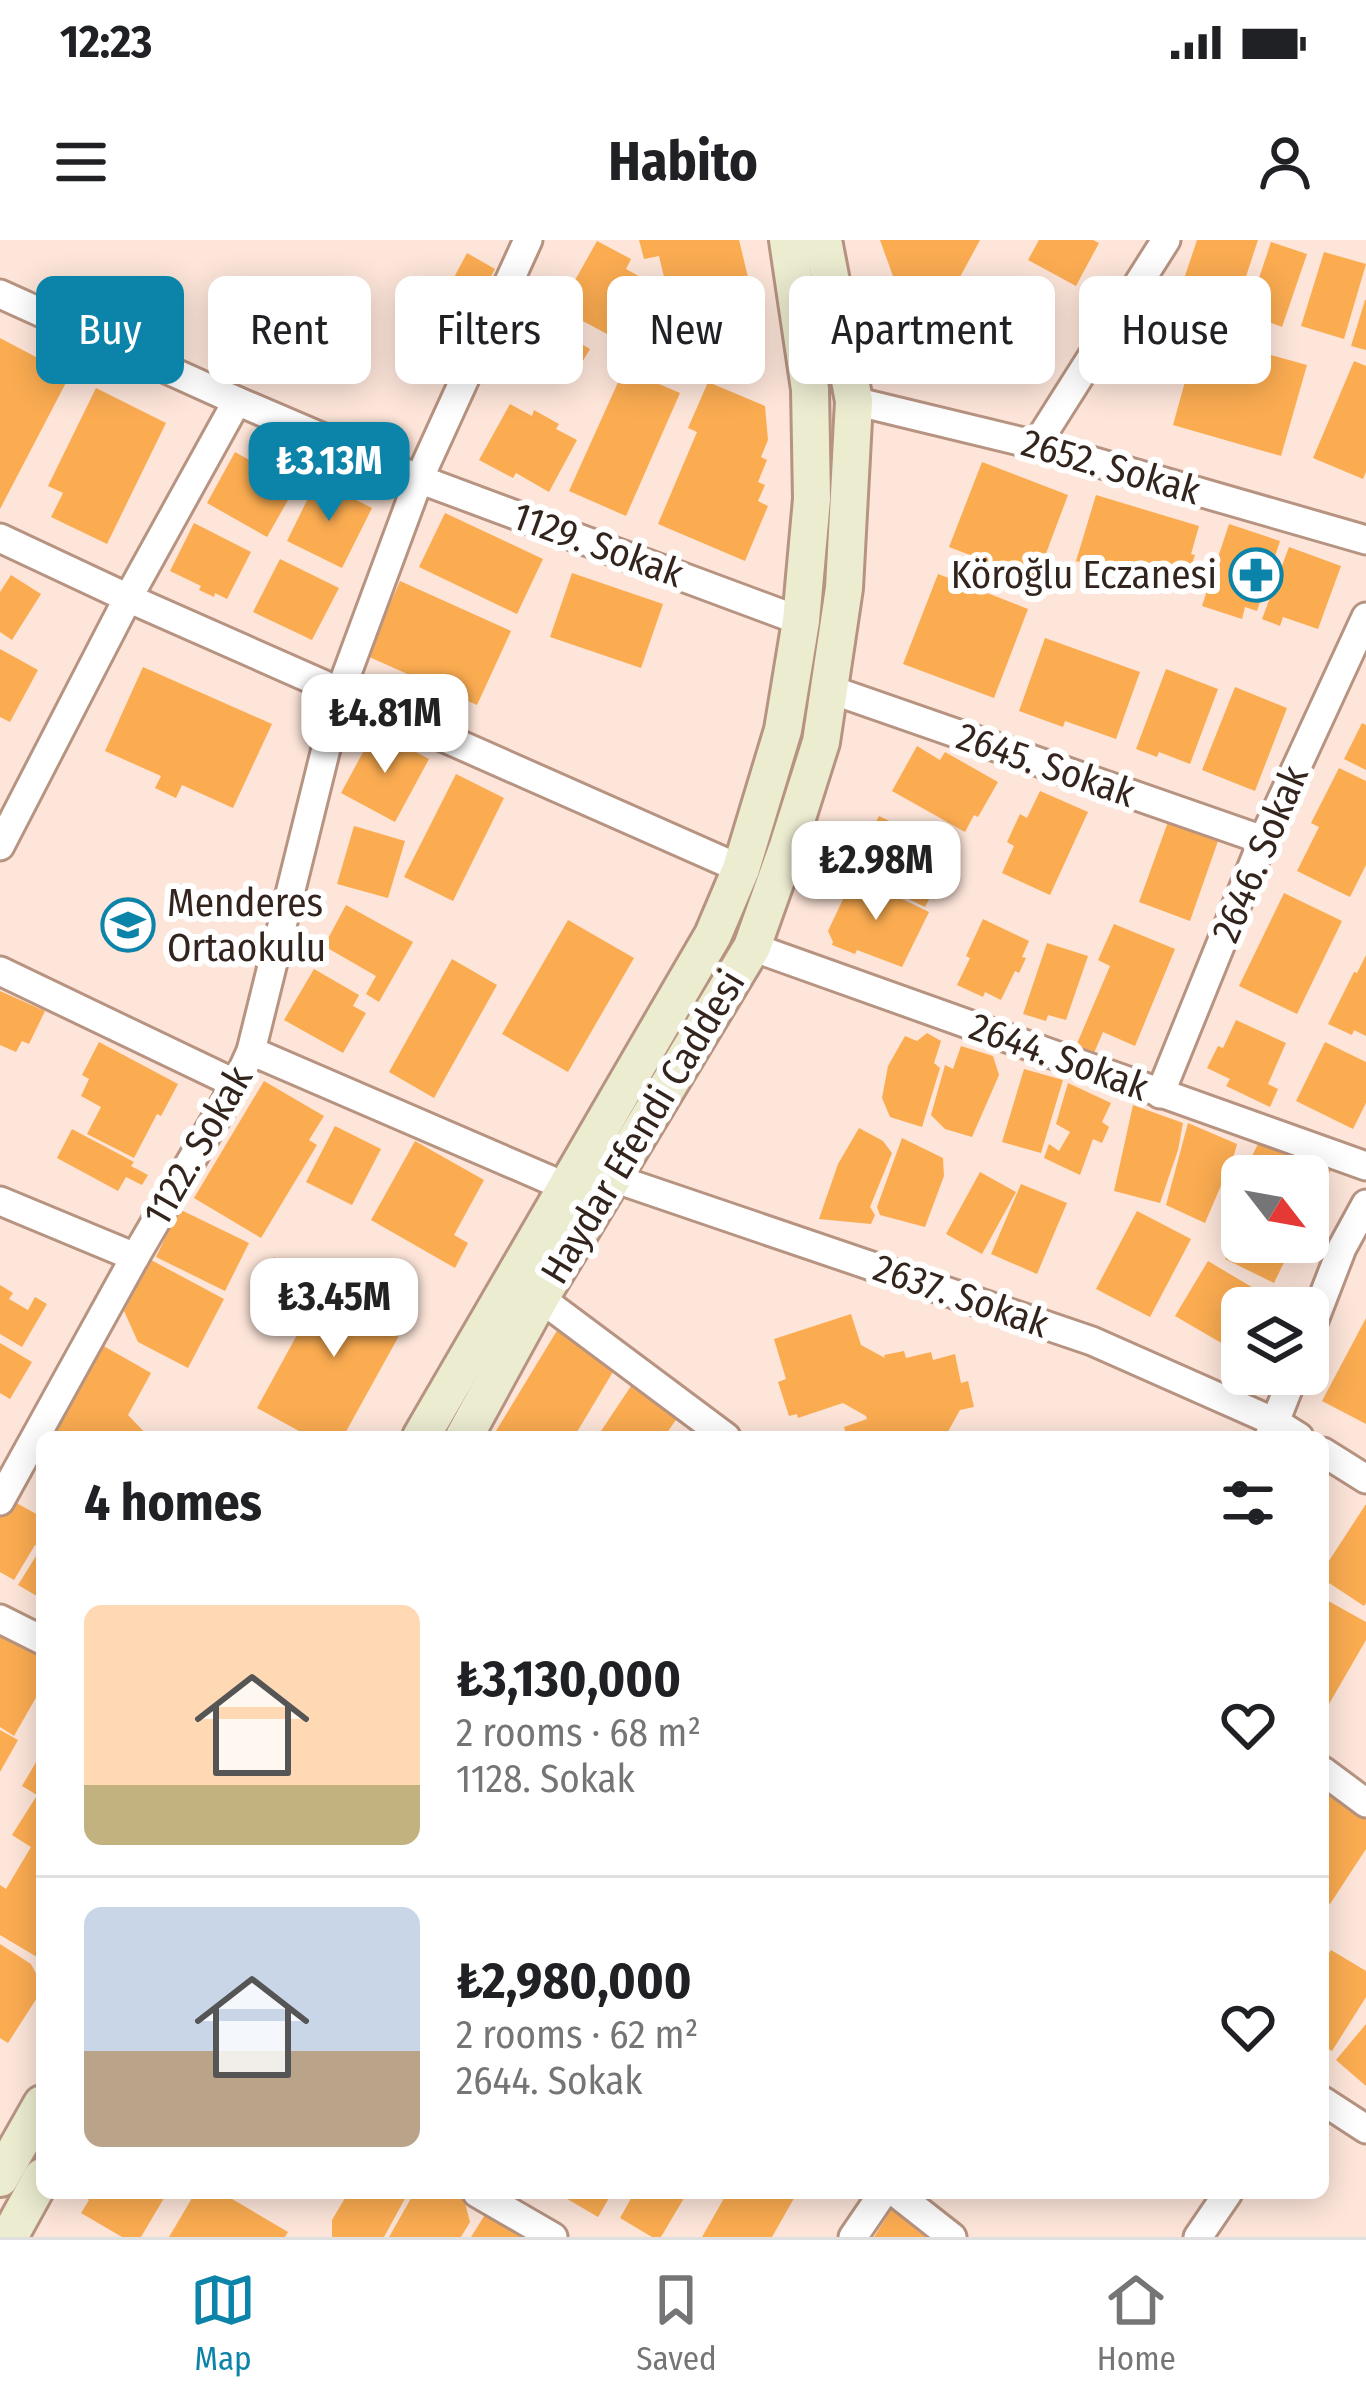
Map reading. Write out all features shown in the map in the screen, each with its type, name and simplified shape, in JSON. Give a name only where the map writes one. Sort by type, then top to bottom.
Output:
[{"type":"main road","name":"Haydar Efendi Caddesi","points":[[424,1431],[712,934],[741,869],[783,730],[801,620],[812,499],[810,389],[788,240]]},
{"type":"main road","name":"Haydar Efendi Caddesi","points":[[467,1431],[540,1298],[752,946],[820,742],[844,588],[854,401],[824,240]]},
{"type":"main road","points":[[0,2178],[36,2115]]},
{"type":"main road","points":[[9,2237],[36,2187]]},
{"type":"street","name":"1122. Sokak","points":[[39,1431],[251,1051],[340,692],[419,479],[528,240]]},
{"type":"street","points":[[1036,446],[1166,240]]},
{"type":"street","name":"1129. Sokak","points":[[0,294],[419,479],[801,620]]},
{"type":"street","points":[[0,846],[128,598],[237,401]]},
{"type":"street","name":"2652. Sokak","points":[[854,401],[1036,446],[1366,540]]},
{"type":"street","points":[[0,538],[741,869]]},
{"type":"street","name":"2646. Sokak","points":[[1160,1094],[1263,840],[1366,616]]},
{"type":"street","name":"2645. Sokak","points":[[829,689],[1263,840]]},
{"type":"street","name":"2644. Sokak","points":[[752,946],[1366,1166]]},
{"type":"street","points":[[0,971],[236,1084]]},
{"type":"street","points":[[251,1051],[564,1186]]},
{"type":"street","name":"2637. Sokak","points":[[613,1178],[1092,1341],[1279,1431]]},
{"type":"street","points":[[0,1201],[135,1256]]},
{"type":"street","points":[[1327,1287],[1366,1204]]},
{"type":"street","points":[[540,1298],[718,1431]]},
{"type":"street","points":[[1281,1431],[1289,1395]]},
{"type":"street","name":"1122. Sokak","points":[[0,1501],[36,1436]]},
{"type":"street","points":[[1329,1456],[1366,1480]]},
{"type":"street","points":[[0,1619],[36,1637]]},
{"type":"street","points":[[1329,1775],[1366,1803]]},
{"type":"street","points":[[1329,2105],[1366,2129]]},
{"type":"street","points":[[487,2199],[553,2237]]},
{"type":"street","points":[[853,2237],[879,2199]]},
{"type":"street","points":[[904,2199],[952,2237]]},
{"type":"street","points":[[1198,2237],[1224,2199]]},
{"type":"building","points":[[639,240],[739,240],[748,276],[664,276],[659,256],[644,259]]},
{"type":"building","points":[[880,240],[980,240],[961,276],[893,276]]},
{"type":"building","points":[[1039,240],[1099,243],[1076,286],[1028,260]]},
{"type":"building","points":[[1197,240],[1258,240],[1246,276],[1185,276]]},
{"type":"building","points":[[597,241],[631,259],[626,269],[639,276],[607,276],[607,334],[583,321],[583,276],[577,276]]},
{"type":"building","points":[[1271,242],[1307,254],[1282,327],[1271,323],[1271,276],[1260,276]]},
{"type":"building","points":[[1324,252],[1366,264],[1344,339],[1301,326]]},
{"type":"building","points":[[467,253],[495,269],[491,276],[455,276]]},
{"type":"building","points":[[1366,300],[1366,350],[1351,346]]},
{"type":"building","points":[[0,338],[36,357],[36,384],[65,384],[0,509]]},
{"type":"building","points":[[1271,355],[1307,365],[1281,456],[1173,425],[1184,384],[1271,384]]},
{"type":"building","points":[[1354,361],[1366,366],[1363,479],[1313,458]]},
{"type":"building","points":[[617,384],[659,384],[680,393],[626,516],[569,491]]},
{"type":"building","points":[[707,384],[765,406],[768,440],[761,457],[767,460],[758,482],[765,485],[758,501],[768,506],[745,561],[658,524],[697,432],[688,428]]},
{"type":"building","points":[[96,388],[166,423],[107,544],[51,517],[63,493],[48,486]]},
{"type":"building","points":[[510,404],[532,416],[534,410],[577,440],[549,492],[479,460]]},
{"type":"building","points":[[235,452],[296,486],[267,537],[207,503]]},
{"type":"building","points":[[982,462],[1068,495],[1036,580],[949,547]]},
{"type":"building","points":[[317,480],[372,508],[342,568],[287,541]]},
{"type":"building","points":[[1096,495],[1199,526],[1191,554],[1195,555],[1179,592],[1076,561]]},
{"type":"building","points":[[445,513],[543,559],[517,614],[419,567]]},
{"type":"building","points":[[194,523],[251,552],[227,599],[199,590],[201,586],[170,571]]},
{"type":"building","points":[[1229,524],[1280,541],[1257,611],[1245,607],[1242,619],[1202,606]]},
{"type":"building","points":[[1289,547],[1341,566],[1318,629],[1283,617],[1280,626],[1262,619]]},
{"type":"building","points":[[280,559],[339,588],[312,640],[253,612]]},
{"type":"building","points":[[572,573],[663,604],[641,668],[550,637]]},
{"type":"building","points":[[938,574],[1028,609],[994,698],[903,664]]},
{"type":"building","points":[[11,575],[41,594],[12,640],[0,632],[0,592]]},
{"type":"building","points":[[400,581],[511,631],[477,705],[367,656]]},
{"type":"building","points":[[1045,638],[1140,672],[1116,739],[1019,711]]},
{"type":"building","points":[[0,649],[38,670],[10,722],[0,717]]},
{"type":"building","points":[[143,667],[272,724],[233,808],[182,785],[176,798],[155,788],[161,776],[105,751]]},
{"type":"building","points":[[1166,669],[1218,689],[1190,764],[1136,749]]},
{"type":"building","points":[[1235,687],[1287,708],[1255,791],[1202,770]]},
{"type":"building","points":[[1362,723],[1366,725],[1366,770],[1344,759]]},
{"type":"building","points":[[375,730],[429,759],[395,822],[341,793]]},
{"type":"building","points":[[917,746],[940,760],[945,752],[998,782],[965,832],[892,791]]},
{"type":"building","points":[[1339,768],[1366,781],[1366,865],[1350,897],[1297,871],[1319,827],[1311,823]]},
{"type":"building","points":[[456,774],[504,798],[453,901],[404,877]]},
{"type":"building","points":[[1040,791],[1088,812],[1050,895],[1002,873],[1014,846],[1007,842],[1020,814],[1027,818]]},
{"type":"building","points":[[879,816],[953,852],[925,907],[851,871]]},
{"type":"building","points":[[1168,822],[1218,841],[1190,921],[1139,902]]},
{"type":"building","points":[[354,826],[405,841],[388,898],[337,884]]},
{"type":"building","points":[[854,876],[929,912],[902,967],[832,945],[828,931]]},
{"type":"building","points":[[1284,893],[1342,921],[1297,1014],[1239,986]]},
{"type":"building","points":[[346,905],[413,942],[379,1002],[366,994],[376,976],[324,946]]},
{"type":"building","points":[[983,919],[1029,941],[1019,973],[1015,971],[1001,1000],[957,985]]},
{"type":"building","points":[[568,920],[634,958],[568,1072],[502,1034]]},
{"type":"building","points":[[1114,924],[1175,949],[1135,1046],[1103,1032],[1094,1053],[1076,1046],[1110,966],[1098,960]]},
{"type":"building","points":[[1047,943],[1088,956],[1066,1020],[1048,1015],[1046,1021],[1023,1014]]},
{"type":"building","points":[[1366,955],[1366,1036],[1354,1030],[1352,1035],[1328,1024]]},
{"type":"building","points":[[452,959],[497,985],[434,1098],[389,1072]]},
{"type":"building","points":[[314,969],[359,995],[353,1006],[366,1013],[343,1053],[284,1020]]},
{"type":"building","points":[[0,991],[45,1011],[29,1044],[22,1041],[16,1052],[0,1045]]},
{"type":"building","points":[[1236,1020],[1286,1043],[1268,1084],[1278,1089],[1270,1107],[1226,1086],[1230,1079],[1207,1068]]},
{"type":"building","points":[[927,1033],[941,1041],[934,1063],[940,1068],[922,1127],[890,1117],[882,1098],[888,1066],[905,1036],[917,1041]]},
{"type":"building","points":[[99,1042],[178,1084],[134,1158],[87,1134],[101,1107],[81,1096],[89,1079],[82,1075]]},
{"type":"building","points":[[1325,1042],[1366,1062],[1366,1103],[1353,1129],[1296,1101]]},
{"type":"building","points":[[961,1046],[993,1056],[999,1075],[972,1137],[945,1129],[931,1115],[945,1065],[953,1069]]},
{"type":"building","points":[[1024,1069],[1063,1080],[1041,1153],[1002,1142]]},
{"type":"building","points":[[264,1081],[324,1116],[309,1140],[317,1145],[261,1238],[194,1198]]},
{"type":"building","points":[[1068,1083],[1111,1103],[1102,1122],[1109,1127],[1102,1143],[1093,1139],[1080,1175],[1044,1158],[1049,1144],[1059,1151],[1070,1132],[1056,1124]]},
{"type":"building","points":[[1133,1105],[1183,1123],[1160,1203],[1114,1191]]},
{"type":"building","points":[[1188,1123],[1237,1144],[1234,1155],[1221,1155],[1221,1185],[1205,1223],[1166,1205]]},
{"type":"building","points":[[335,1126],[381,1149],[352,1205],[306,1182]]},
{"type":"building","points":[[859,1128],[883,1141],[892,1153],[870,1207],[875,1215],[871,1224],[819,1219],[838,1164]]},
{"type":"building","points":[[72,1129],[134,1162],[131,1166],[148,1175],[142,1185],[126,1177],[118,1191],[57,1158]]},
{"type":"building","points":[[1262,1136],[1301,1155],[1252,1155]]},
{"type":"building","points":[[902,1138],[943,1158],[944,1176],[925,1227],[880,1215],[877,1207]]},
{"type":"building","points":[[415,1141],[484,1180],[454,1235],[468,1243],[455,1268],[371,1220]]},
{"type":"building","points":[[980,1172],[1016,1192],[982,1254],[946,1234]]},
{"type":"building","points":[[1021,1184],[1067,1203],[1037,1274],[991,1254]]},
{"type":"building","points":[[179,1209],[249,1243],[225,1291],[156,1257]]},
{"type":"building","points":[[1137,1211],[1191,1239],[1150,1317],[1096,1289]]},
{"type":"building","points":[[274,1257],[314,1280],[294,1316],[253,1292]]},
{"type":"building","points":[[151,1260],[224,1299],[188,1368],[138,1342],[124,1311]]},
{"type":"building","points":[[1208,1261],[1252,1287],[1221,1287],[1221,1343],[1175,1316]]},
{"type":"building","points":[[1233,1263],[1284,1263],[1274,1283]]},
{"type":"building","points":[[332,1271],[411,1314],[346,1431],[299,1431],[257,1408]]},
{"type":"building","points":[[0,1285],[13,1293],[9,1299],[28,1310],[35,1297],[47,1304],[22,1347],[0,1334]]},
{"type":"building","points":[[851,1314],[861,1345],[885,1358],[904,1351],[906,1358],[931,1352],[933,1360],[955,1354],[961,1383],[968,1381],[974,1407],[960,1410],[948,1431],[845,1431],[844,1427],[867,1419],[843,1403],[798,1418],[797,1414],[789,1416],[778,1382],[786,1379],[774,1339]]},
{"type":"building","points":[[1366,1318],[1366,1424],[1322,1401]]},
{"type":"building","points":[[561,1324],[620,1360],[578,1431],[496,1431]]},
{"type":"building","points":[[0,1343],[32,1362],[10,1399],[0,1393]]},
{"type":"building","points":[[100,1344],[151,1373],[128,1415],[143,1431],[51,1431]]},
{"type":"building","points":[[631,1386],[678,1417],[668,1431],[601,1431]]},
{"type":"building","points":[[9,1499],[36,1514],[36,1546],[14,1580],[0,1572],[0,1515]]},
{"type":"building","points":[[1366,1504],[1364,1606],[1329,1583],[1329,1561]]},
{"type":"building","points":[[36,1556],[36,1596],[18,1585]]},
{"type":"building","points":[[1329,1601],[1366,1622],[1366,1640],[1329,1704]]},
{"type":"building","points":[[0,1624],[36,1645],[36,1698],[14,1736],[0,1727]]},
{"type":"building","points":[[0,1730],[18,1740],[0,1772]]},
{"type":"building","points":[[36,1762],[36,1794],[22,1786]]},
{"type":"building","points":[[1329,1793],[1366,1815],[1366,1849],[1330,1904],[1329,1903]]},
{"type":"building","points":[[36,1797],[36,1956],[0,1935],[0,1885],[6,1889],[31,1847],[12,1835]]},
{"type":"building","points":[[0,1944],[31,1964],[36,1974],[36,1999],[8,2043],[0,2038]]},
{"type":"building","points":[[1331,1950],[1366,1971],[1366,1997],[1332,2051],[1329,2049]]},
{"type":"building","points":[[1366,2024],[1366,2086],[1336,2060]]},
{"type":"building","points":[[163,2199],[141,2237],[122,2237],[81,2213],[89,2200]]},
{"type":"building","points":[[191,2199],[232,2199],[288,2232],[285,2237],[169,2237]]},
{"type":"building","points":[[344,2199],[405,2199],[384,2237],[332,2237],[332,2220]]},
{"type":"building","points":[[411,2199],[464,2199],[470,2222],[461,2237],[389,2237]]},
{"type":"building","points":[[567,2199],[608,2199],[598,2217]]},
{"type":"building","points":[[631,2199],[683,2199],[661,2237],[652,2237],[620,2218]]},
{"type":"building","points":[[724,2199],[794,2199],[772,2237],[702,2237]]},
{"type":"building","points":[[894,2205],[944,2237],[874,2237]]},
{"type":"building","points":[[486,2213],[523,2237],[471,2237]]},
{"type":"place","name":"Köroğlu Eczanesi","points":[[1256,575]]},
{"type":"place","name":"Menderes Ortaokulu","points":[[128,925]]}]
